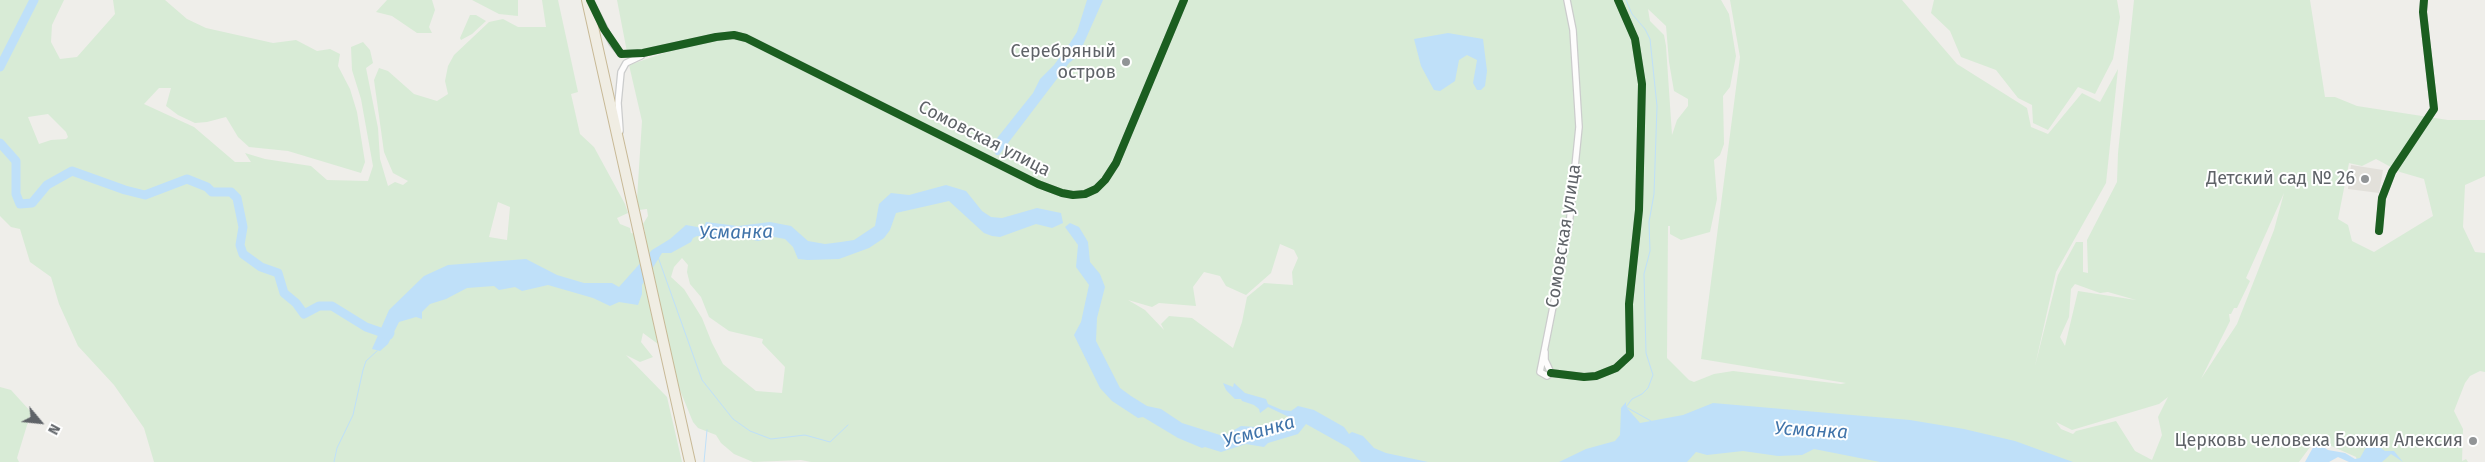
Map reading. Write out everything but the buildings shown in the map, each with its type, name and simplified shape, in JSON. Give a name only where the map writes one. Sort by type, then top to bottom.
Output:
[{"type":"highway","points":[[589,0],[622,158],[690,462]]},
{"type":"street","points":[[589,0],[604,29],[621,54],[636,54],[667,48]]},
{"type":"street","name":"Сомовская улица","points":[[667,48],[724,36],[750,39],[1038,184],[1062,193],[1077,195],[1088,193],[1099,186],[1116,163],[1184,0]]},
{"type":"street","name":"Сомовская улица","points":[[1567,0],[1573,30],[1575,58],[1579,126],[1577,159],[1568,235],[1540,372],[1547,376],[1550,373],[1584,377],[1596,376],[1616,368],[1630,355],[1629,304],[1639,210],[1642,84],[1635,39],[1618,0]]},
{"type":"street","points":[[2379,231],[2382,198],[2392,172],[2434,108],[2423,12],[2424,0]]},
{"type":"street","points":[[622,158],[618,102],[622,70],[632,60],[667,48]]},
{"type":"shaded area","name":"Детский сад № 26","points":[[2351,165],[2383,170],[2379,193],[2348,189]]},
{"type":"green space","points":[[0,0],[64,0],[52,25],[51,42],[60,59],[77,57],[115,14],[113,0],[165,0],[187,19],[206,28],[273,43],[296,40],[317,51],[330,49],[340,54],[338,66],[350,89],[357,112],[365,162],[361,173],[288,151],[249,147],[238,137],[226,117],[195,123],[178,115],[166,106],[171,88],[159,88],[144,104],[194,127],[235,162],[251,162],[245,153],[265,159],[311,166],[327,180],[368,181],[373,166],[361,99],[352,70],[351,47],[363,42],[370,50],[373,63],[366,68],[378,128],[380,159],[388,186],[395,182],[403,185],[408,181],[393,173],[384,152],[374,80],[379,68],[388,71],[414,94],[437,101],[448,94],[445,81],[448,66],[454,55],[489,22],[503,19],[518,27],[546,27],[542,0],[558,0],[578,92],[571,94],[580,134],[594,147],[625,204],[628,213],[617,218],[620,224],[630,228],[631,233],[636,234],[645,232],[643,224],[648,216],[647,209],[639,210],[637,199],[642,121],[629,65],[670,51],[668,44],[627,52],[617,0],[1721,0],[1729,14],[1736,56],[1730,87],[1723,96],[1724,144],[1720,155],[1714,160],[1717,199],[1710,232],[1681,240],[1670,234],[1670,226],[1668,226],[1667,358],[1689,380],[1694,382],[1714,374],[1733,371],[1841,384],[1846,383],[1701,359],[1740,57],[1730,0],[1902,0],[1957,64],[2027,108],[2031,127],[2048,134],[2082,93],[2100,102],[2118,69],[2106,183],[2056,272],[2035,366],[2058,275],[2076,242],[2083,242],[2083,272],[2088,273],[2087,240],[2117,182],[2118,153],[2134,0],[2310,0],[2325,97],[2335,97],[2357,106],[2448,120],[2485,120],[2485,176],[2465,185],[2463,227],[2475,252],[2485,253],[2485,372],[2480,371],[2470,376],[2465,383],[2454,411],[2463,429],[2462,461],[2466,459],[2468,462],[2357,462],[2356,457],[2316,439],[2299,462],[811,462],[801,460],[753,462],[734,454],[721,443],[716,435],[698,428],[693,422],[658,344],[643,333],[641,342],[653,357],[640,362],[626,355],[667,397],[682,462],[154,462],[144,428],[114,385],[78,346],[59,304],[51,277],[30,262],[20,229],[11,227],[0,216]],"holes":[[[1648,9],[1666,26],[1674,91],[1688,99],[1688,106],[1677,120],[1672,135],[1664,35],[1650,21]],[[48,114],[66,132],[68,137],[39,144],[28,117]],[[2376,159],[2400,172],[2424,179],[2433,216],[2374,252],[2352,241],[2348,225],[2338,219],[2349,163],[2362,166]],[[2284,193],[2274,230],[2237,324],[2201,379],[2230,321],[2229,314],[2231,314],[2234,308],[2237,308],[2250,281],[2246,278]],[[498,202],[510,207],[507,240],[489,237]],[[1280,244],[1294,250],[1298,258],[1292,272],[1293,285],[1264,283],[1247,297],[1242,322],[1233,348],[1192,318],[1169,316],[1161,324],[1164,330],[1145,310],[1128,300],[1152,307],[1159,303],[1196,306],[1193,287],[1204,272],[1220,276],[1226,286],[1246,295],[1271,273]],[[682,258],[688,265],[687,272],[690,284],[701,297],[709,317],[729,331],[763,339],[762,343],[785,367],[782,393],[756,391],[723,364],[702,318],[684,289],[671,277],[674,267]],[[2075,284],[2100,293],[2108,292],[2136,300],[2078,291],[2065,346],[2060,337],[2069,317],[2071,289]],[[2168,397],[2158,417],[2162,435],[2152,460],[2135,451],[2116,421],[2076,431],[2073,434],[2061,429],[2056,422],[2072,430],[2159,404]]]},
{"type":"green space","points":[[387,0],[432,0],[435,10],[429,27],[432,33],[417,33],[392,16],[376,12]]},
{"type":"green space","points":[[472,0],[518,0],[518,16],[499,14]]},
{"type":"green space","points":[[1934,0],[2117,0],[2120,17],[2113,59],[2095,94],[2078,87],[2048,130],[2033,123],[2032,105],[2018,98],[1996,70],[1961,57],[1950,31],[1931,13]]},
{"type":"green space","points":[[470,15],[476,15],[486,21],[472,34],[461,40],[460,38]]},
{"type":"green space","points":[[0,387],[11,390],[31,412],[17,458],[19,462],[0,462]]},
{"type":"water","points":[[1087,0],[1103,0],[1083,45],[999,155],[996,155],[992,146],[994,142],[1033,93],[1040,79],[1054,65],[1070,43],[1077,32]]},
{"type":"water","points":[[1448,33],[1483,39],[1487,71],[1485,86],[1481,90],[1477,90],[1473,83],[1477,60],[1467,55],[1459,60],[1455,81],[1440,91],[1434,90],[1421,66],[1414,39]]},
{"type":"water","points":[[946,185],[966,191],[982,211],[991,217],[1002,218],[1037,208],[1061,213],[1063,223],[1052,228],[1036,224],[1000,237],[992,236],[984,233],[949,201],[896,213],[890,230],[884,238],[869,248],[839,259],[798,259],[793,247],[785,239],[774,237],[758,241],[730,235],[719,235],[714,238],[697,236],[691,242],[671,253],[662,253],[642,285],[642,294],[638,305],[619,302],[610,306],[593,298],[548,285],[522,291],[515,287],[499,290],[494,286],[467,288],[446,299],[430,304],[422,312],[422,319],[416,317],[399,322],[388,344],[380,351],[372,349],[389,310],[424,276],[448,265],[526,259],[557,275],[584,283],[612,283],[619,287],[652,250],[670,239],[686,225],[703,228],[706,222],[738,226],[770,222],[791,226],[808,241],[825,244],[854,240],[875,226],[879,204],[891,193],[909,195]]},
{"type":"water","points":[[1070,223],[1079,227],[1088,242],[1090,262],[1100,274],[1105,287],[1097,318],[1096,341],[1120,388],[1131,396],[1147,406],[1161,409],[1182,423],[1224,436],[1241,426],[1269,428],[1283,423],[1289,417],[1268,407],[1260,413],[1259,409],[1254,405],[1241,399],[1235,399],[1226,390],[1223,383],[1233,387],[1234,383],[1245,393],[1266,399],[1268,404],[1282,410],[1291,411],[1298,406],[1314,410],[1344,427],[1349,434],[1352,432],[1363,436],[1374,448],[1386,453],[1428,462],[1361,462],[1349,448],[1306,424],[1298,434],[1268,443],[1264,447],[1246,444],[1221,452],[1205,447],[1202,448],[1178,438],[1143,417],[1138,418],[1112,401],[1100,388],[1074,335],[1081,322],[1089,285],[1076,267],[1078,245],[1065,227]]},
{"type":"water","points":[[1626,402],[1626,407],[1640,423],[1683,415],[1713,403],[1910,420],[1964,429],[2015,441],[2073,462],[1880,462],[1814,449],[1802,455],[1778,456],[1743,451],[1707,455],[1696,452],[1687,462],[1559,462],[1586,449],[1615,441],[1620,435],[1621,408]]},
{"type":"water","points":[[2316,442],[2328,450],[2345,453],[2355,459],[2360,458],[2372,442],[2385,451],[2394,451],[2403,462],[2391,454],[2382,462],[2349,462],[2338,457],[2329,462],[2305,462]]},
{"type":"waterway","points":[[0,67],[34,0]]},
{"type":"waterway","points":[[1626,0],[1632,14],[1645,29],[1650,39],[1657,106],[1654,194],[1649,222],[1650,251],[1644,274],[1646,353],[1653,375],[1648,388],[1642,394],[1632,399],[1626,407],[1651,421]]},
{"type":"waterway","name":"Усманка","points":[[0,143],[16,161],[16,194],[20,204],[32,203],[47,185],[72,171],[145,195],[187,179],[207,187],[212,192],[231,192],[237,198],[243,227],[240,245],[243,254],[261,267],[278,273],[284,293],[296,303],[304,314],[319,306],[332,306],[366,327],[389,335],[390,333]]},
{"type":"waterway","points":[[658,257],[702,380],[733,419],[750,431],[771,439],[805,435],[830,442],[848,425]]},
{"type":"waterway","points":[[334,462],[337,448],[353,415],[366,361],[377,351]]},
{"type":"waterway","points":[[704,462],[707,430]]},
{"type":"cycle path","points":[[590,0],[604,29],[621,54],[643,53],[716,37],[734,35],[746,38],[1038,184],[1073,195],[1085,194],[1096,189],[1105,180],[1116,163],[1184,0]]},
{"type":"cycle path","points":[[1551,373],[1584,377],[1596,376],[1616,368],[1630,355],[1629,304],[1639,210],[1642,84],[1635,39],[1618,0]]},
{"type":"cycle path","points":[[2379,231],[2382,198],[2392,172],[2434,109],[2423,12],[2424,0]]},
{"type":"place","name":"Серебряный остров","points":[[1126,62]]},
{"type":"place","name":"Детский сад № 26","points":[[2365,179]]},
{"type":"place","name":"Церковь человека Божия Алексия","points":[[2473,441]]}]
